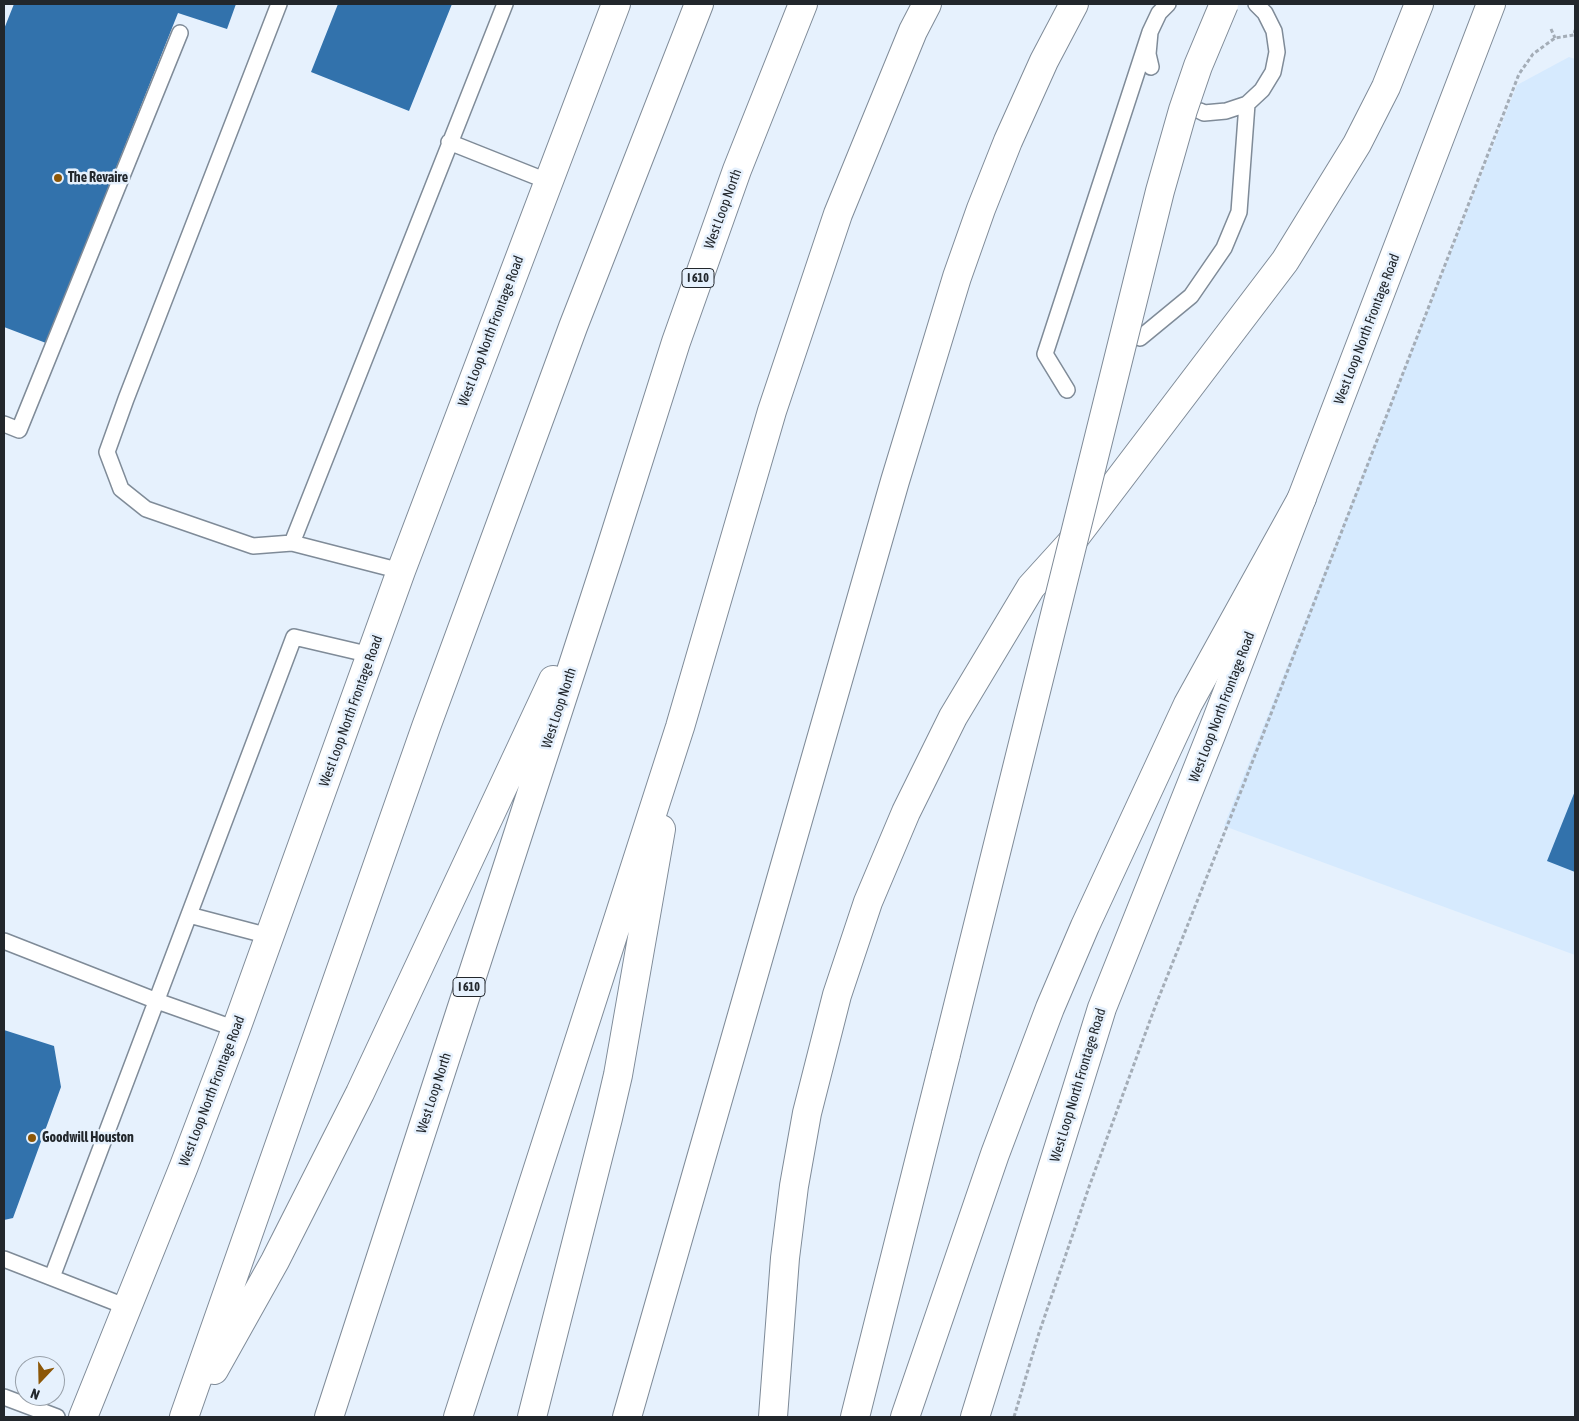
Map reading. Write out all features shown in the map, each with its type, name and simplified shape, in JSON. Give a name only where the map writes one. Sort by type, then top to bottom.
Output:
[{"type":"main road","name":"West Loop North Frontage Road","points":[[83,1417],[184,1166],[236,1029],[401,571],[616,4]]},
{"type":"main road","points":[[184,1417],[426,727],[570,336],[699,4]]},
{"type":"main road","name":"West Loop North","points":[[329,1417],[608,558],[676,342],[737,170],[803,4]]},
{"type":"main road","points":[[458,1417],[680,726],[772,411],[838,214],[913,31],[927,4]]},
{"type":"main road","points":[[627,1417],[896,481],[957,278],[981,209],[1008,141],[1044,61],[1074,4]]},
{"type":"main road","points":[[855,1417],[1160,191],[1182,110],[1224,4]]},
{"type":"main road","points":[[773,1417],[787,1240],[794,1186],[808,1113],[837,994],[868,902],[906,812],[953,717],[1031,587],[1070,544],[1285,261],[1365,128],[1386,87],[1419,4]]},
{"type":"main road","name":"West Loop North Frontage Road","points":[[975,1417],[1102,1008],[1211,735],[1491,4]]},
{"type":"main road","points":[[905,1417],[995,1154],[1050,1008],[1085,926],[1188,704],[1302,498]]},
{"type":"main road","points":[[188,1417],[274,1261],[360,1094],[486,826],[608,558]]},
{"type":"main road","points":[[532,1417],[618,1075],[680,726]]},
{"type":"lane","points":[[279,4],[129,390],[107,452],[121,489],[146,509],[252,546],[292,543],[401,571]]},
{"type":"lane","points":[[292,543],[505,4]]},
{"type":"lane","points":[[1066,390],[1045,354],[1150,32],[1159,13],[1168,4]]},
{"type":"lane","points":[[1200,111],[1204,113],[1226,112],[1247,104],[1262,90],[1269,78],[1277,52],[1274,31],[1265,13],[1256,4]]},
{"type":"lane","points":[[1150,32],[1148,54],[1151,67]]},
{"type":"lane","points":[[4,424],[19,430],[180,33]]},
{"type":"lane","points":[[1140,338],[1191,296],[1224,248],[1239,212],[1247,104]]},
{"type":"lane","points":[[449,142],[548,182]]},
{"type":"lane","points":[[52,1277],[294,638],[371,655]]},
{"type":"lane","points":[[189,915],[269,936]]},
{"type":"lane","points":[[4,941],[157,1001],[236,1029]]},
{"type":"lane","points":[[4,1259],[127,1307]]},
{"type":"lane","points":[[4,1396],[57,1417]]},
{"type":"path","points":[[1551,29],[1555,38]]},
{"type":"path","points":[[1014,1417],[1039,1333],[1088,1187],[1155,1007],[1243,786],[1519,74],[1533,54],[1555,38],[1574,34],[1575,30]]},
{"type":"shaded area","points":[[1569,57],[1575,59],[1575,955],[1224,826],[1517,85]]},
{"type":"building","name":"The Revaire","points":[[14,4],[236,4],[227,29],[178,13],[46,343],[4,327],[4,29]]},
{"type":"building","points":[[338,4],[452,4],[409,111],[311,72]]},
{"type":"building","points":[[1575,791],[1575,872],[1547,861]]},
{"type":"building","points":[[4,1030],[54,1046],[61,1087],[13,1218],[4,1220]]},
{"type":"place","name":"The Revaire","points":[[58,178]]},
{"type":"place","name":"Goodwill Houston","points":[[32,1138]]}]
